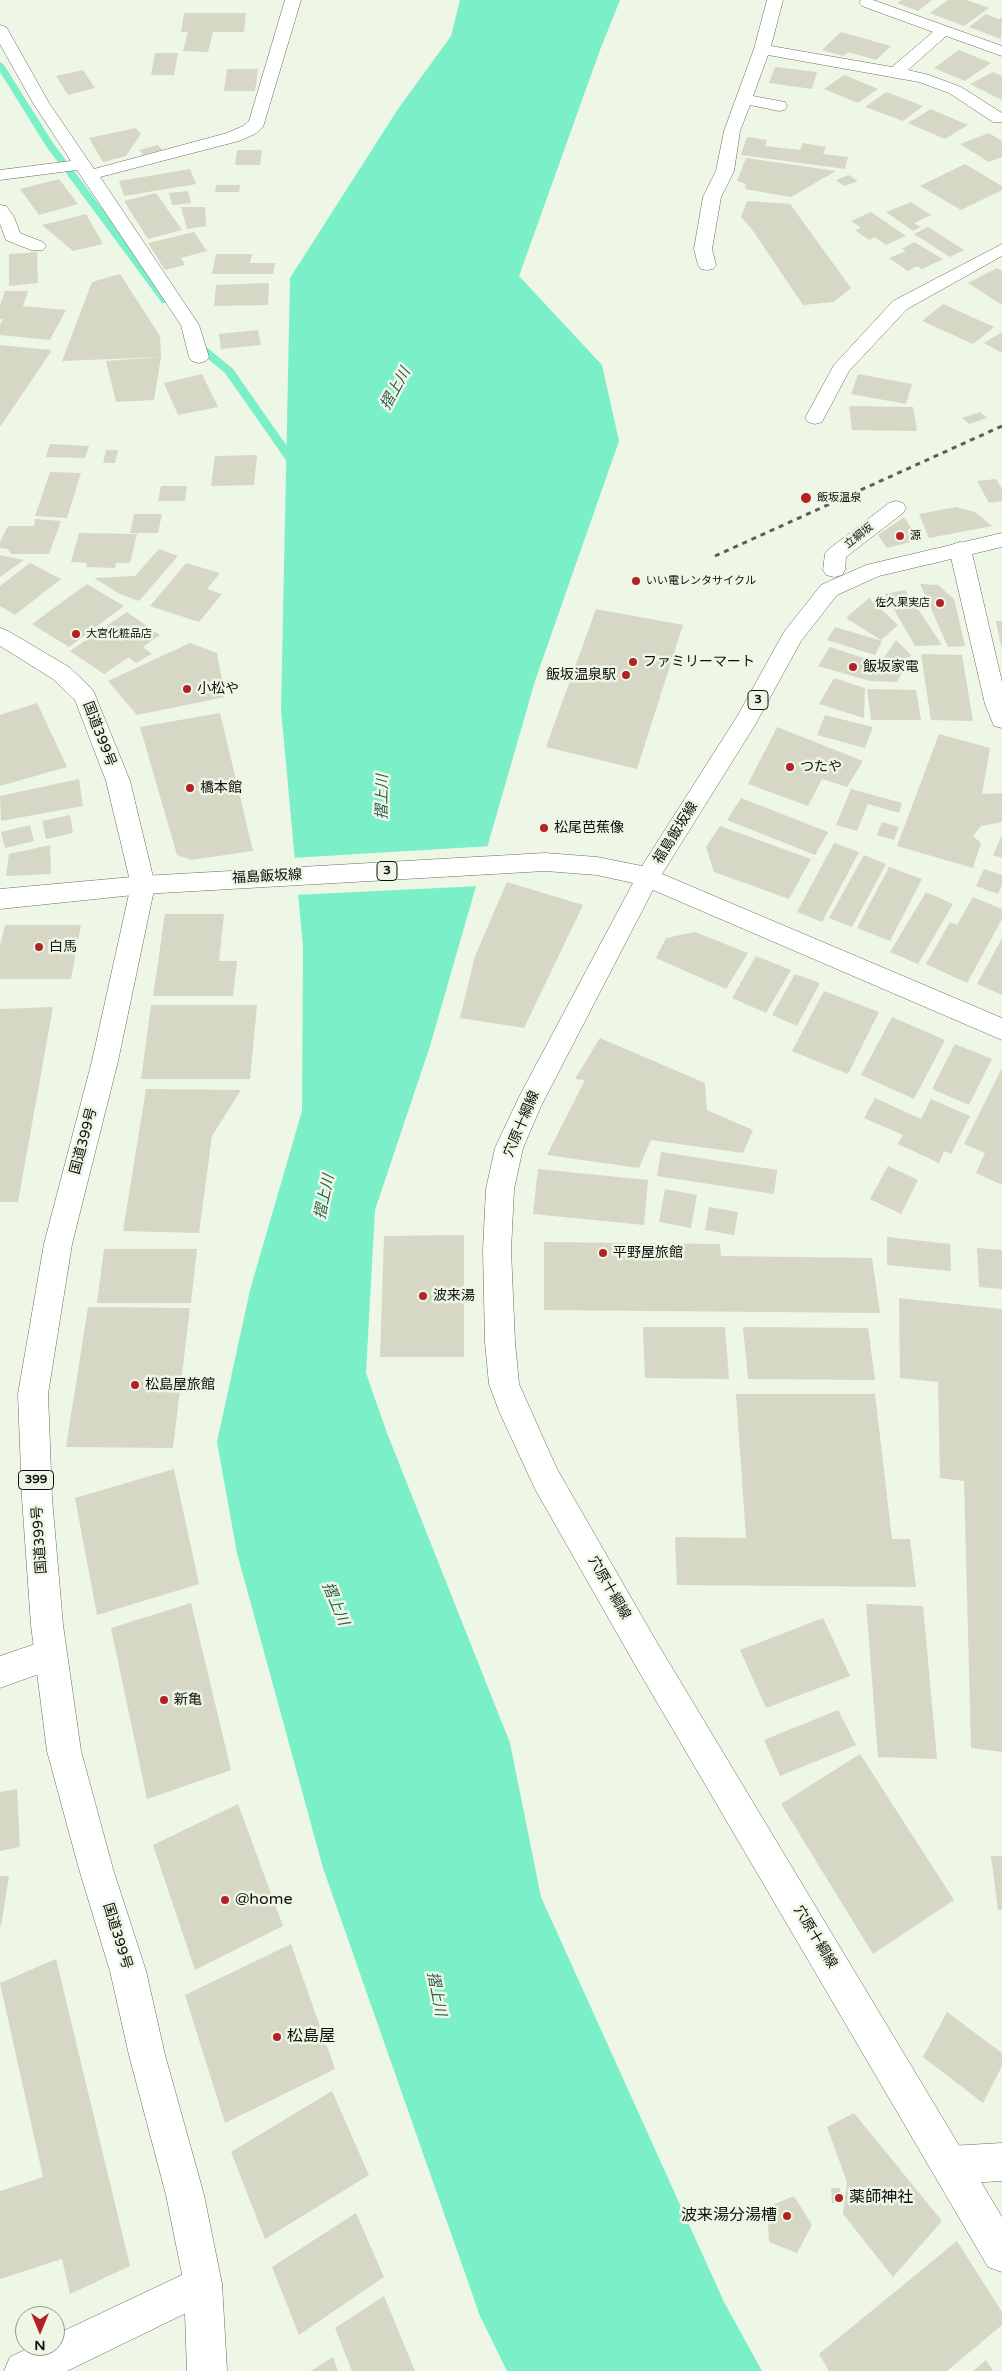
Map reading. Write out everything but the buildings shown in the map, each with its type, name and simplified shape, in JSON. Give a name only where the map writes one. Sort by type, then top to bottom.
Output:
[{"type":"main road","points":[[0,174],[51,170],[85,170],[233,137],[249,130],[257,123],[293,0]]},
{"type":"main road","points":[[707,264],[703,249],[706,221],[712,197],[725,171],[732,131],[762,49],[775,0]]},
{"type":"main road","points":[[867,3],[1002,51]]},
{"type":"main road","points":[[0,30],[41,103],[190,325],[199,357]]},
{"type":"main road","points":[[895,73],[944,30]]},
{"type":"main road","points":[[762,49],[923,78],[955,90],[999,118]]},
{"type":"main road","points":[[744,99],[779,106]]},
{"type":"main road","points":[[0,210],[8,221],[12,236],[37,246]]},
{"type":"main road","points":[[815,418],[841,369],[900,305],[1002,249]]},
{"type":"main road","name":"立綱坂","points":[[834,570],[836,554],[896,508]]},
{"type":"main road","name":"福島飯坂線","points":[[0,899],[143,885],[545,862],[597,866],[648,877],[747,719],[792,637],[829,590],[857,576],[1002,540]]},
{"type":"main road","points":[[960,549],[996,704],[1002,720]]},
{"type":"main road","name":"国道399号","points":[[0,636],[61,673],[85,696],[118,781],[143,885],[105,1061],[58,1244],[33,1394],[37,1498],[50,1655],[64,1751],[96,1870],[128,1971],[186,2195],[203,2284],[207,2371]]},
{"type":"main road","points":[[648,877],[1002,1029]]},
{"type":"main road","name":"穴原十綱線","points":[[648,877],[529,1103],[509,1148],[500,1189],[497,1242],[500,1342],[504,1384],[517,1419],[546,1479],[645,1652],[1002,2253]]},
{"type":"main road","points":[[0,1672],[50,1655]]},
{"type":"main road","points":[[950,2165],[1002,2162]]},
{"type":"main road","points":[[24,2371],[203,2284]]},
{"type":"water","name":"摺上川","points":[[460,0],[620,0],[600,50],[519,276],[602,365],[619,441],[535,681],[430,1046],[375,1210],[366,1373],[387,1433],[510,1743],[541,1897],[724,2302],[762,2371],[507,2371],[480,2316],[323,1868],[237,1553],[217,1442],[250,1290],[302,1111],[303,947],[281,710],[290,278],[398,109],[451,36]]},
{"type":"pier","points":[[491,846],[480,886],[295,895],[292,858]]},
{"type":"waterway","points":[[0,65],[49,144],[166,301]]},
{"type":"waterway","points":[[194,339],[200,347],[229,371],[299,471]]},
{"type":"railway","points":[[715,556],[1002,426]]},
{"type":"place","name":"飯坂温泉","points":[[806,498]]},
{"type":"place","name":"源","points":[[900,536]]},
{"type":"place","name":"いい電レンタサイクル","points":[[636,581]]},
{"type":"place","name":"佐久果実店","points":[[940,603]]},
{"type":"place","name":"大宮化粧品店","points":[[76,634]]},
{"type":"place","name":"ファミリーマート","points":[[633,662]]},
{"type":"place","name":"飯坂家電","points":[[853,667]]},
{"type":"place","name":"飯坂温泉駅","points":[[626,675]]},
{"type":"place","name":"小松や","points":[[187,689]]},
{"type":"place","name":"つたや","points":[[790,767]]},
{"type":"place","name":"橋本館","points":[[190,788]]},
{"type":"place","name":"松尾芭蕉像","points":[[544,828]]},
{"type":"place","name":"白馬","points":[[39,947]]},
{"type":"place","name":"平野屋旅館","points":[[603,1253]]},
{"type":"place","name":"波来湯","points":[[423,1296]]},
{"type":"place","name":"松島屋旅館","points":[[135,1385]]},
{"type":"place","name":"新亀","points":[[164,1700]]},
{"type":"place","name":"@home","points":[[225,1900]]},
{"type":"place","name":"松島屋","points":[[277,2037]]},
{"type":"place","name":"薬師神社","points":[[839,2198]]},
{"type":"place","name":"波来湯分湯槽","points":[[787,2216]]}]
